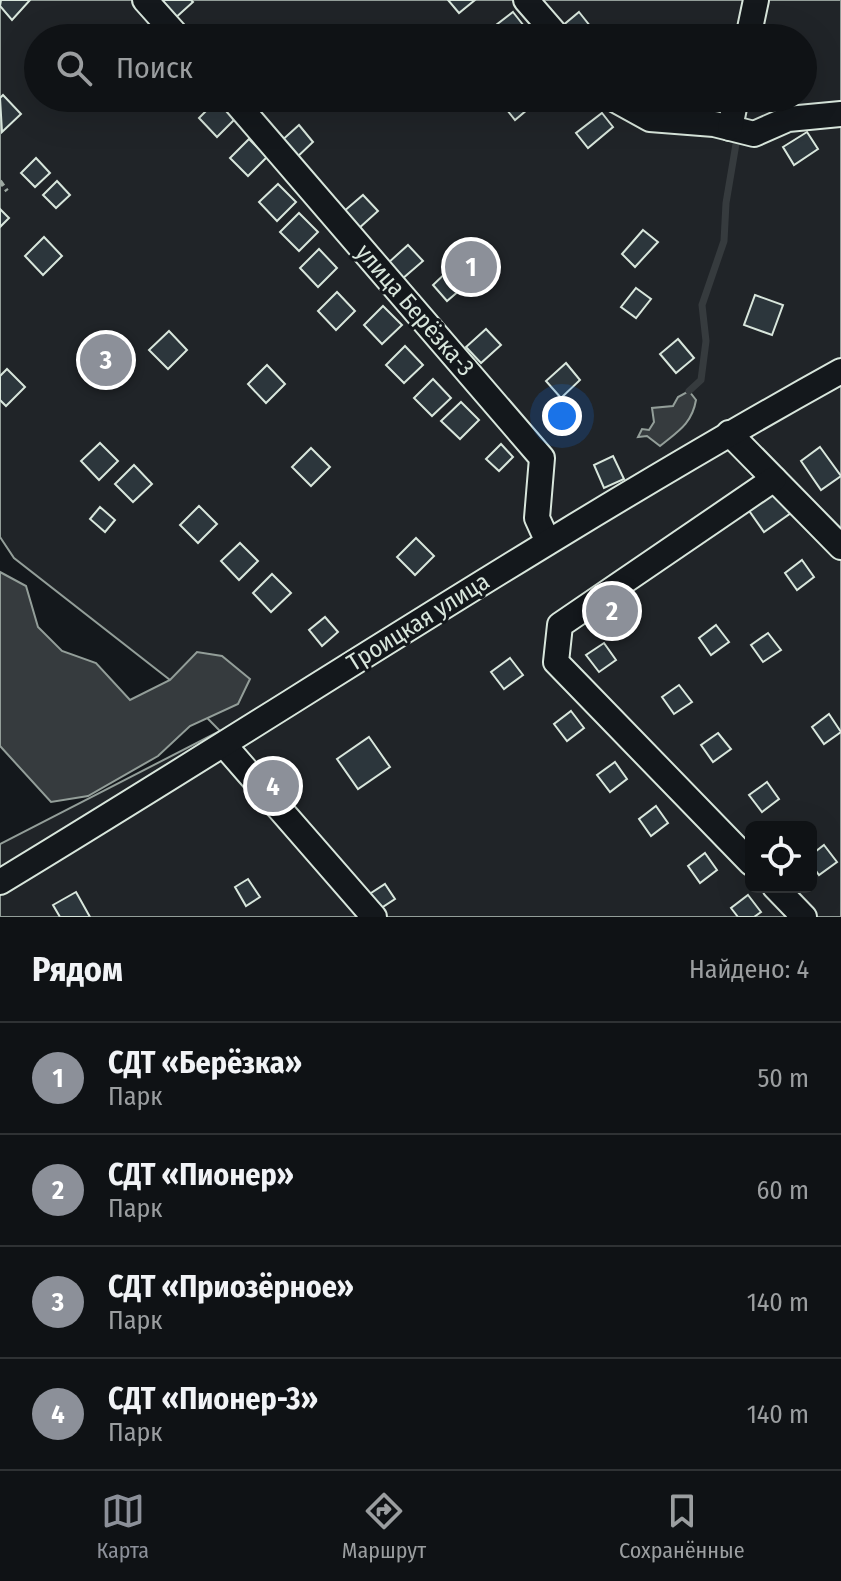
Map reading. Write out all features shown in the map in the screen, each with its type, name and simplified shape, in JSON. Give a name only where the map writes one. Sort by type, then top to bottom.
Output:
[{"type":"street","points":[[145,0],[166,24]]},
{"type":"street","points":[[526,0],[547,24]]},
{"type":"street","points":[[751,24],[756,0]]},
{"type":"street","name":"улица Берёзка-3","points":[[244,112],[542,458],[537,518],[547,540]]},
{"type":"street","points":[[637,112],[650,119],[730,128],[754,134],[788,119],[841,114]]},
{"type":"street","points":[[730,128],[733,112]]},
{"type":"street","name":"Троицкая улица","points":[[0,882],[225,746],[547,540],[841,371]]},
{"type":"street","points":[[729,433],[841,547]]},
{"type":"street","points":[[745,857],[556,662],[560,625],[774,479]]},
{"type":"street","points":[[225,746],[374,917]]},
{"type":"street","points":[[781,893],[804,917]]},
{"type":"path","points":[[0,181],[7,191]]},
{"type":"shaded area","points":[[0,0],[841,0],[841,917],[0,917],[0,844],[220,731],[170,680],[14,558],[0,537]]},
{"type":"shaded area","points":[[689,391],[696,400],[694,408],[678,432],[660,446],[647,436],[638,437],[642,429],[649,430],[654,422],[652,408],[673,406],[678,397]]},
{"type":"shaded area","points":[[0,572],[26,586],[38,627],[62,651],[96,663],[130,700],[170,680],[197,652],[222,656],[250,679],[238,704],[190,726],[158,756],[88,796],[51,802],[0,746]]},
{"type":"building","points":[[1,0],[30,0],[12,20],[0,6]]},
{"type":"building","points":[[163,0],[193,2],[173,20],[159,3]]},
{"type":"building","points":[[448,0],[475,0],[459,13]]},
{"type":"building","points":[[513,12],[522,24],[497,24]]},
{"type":"building","points":[[579,12],[588,24],[565,24]]},
{"type":"building","points":[[3,95],[21,114],[2,132],[0,98]]},
{"type":"building","points":[[205,112],[230,112],[236,118],[217,137],[199,118]]},
{"type":"building","points":[[509,112],[525,112],[515,120]]},
{"type":"building","points":[[602,113],[613,127],[588,148],[576,133]]},
{"type":"building","points":[[299,125],[313,142],[294,160],[279,143]]},
{"type":"building","points":[[807,132],[818,149],[794,165],[783,147]]},
{"type":"building","points":[[249,139],[267,157],[248,176],[230,158]]},
{"type":"building","points":[[36,158],[50,173],[35,187],[21,173]]},
{"type":"building","points":[[57,181],[70,195],[56,208],[43,195]]},
{"type":"building","points":[[278,184],[296,202],[277,221],[259,202]]},
{"type":"building","points":[[363,195],[378,211],[358,229],[343,212]]},
{"type":"building","points":[[0,209],[9,218],[0,227]]},
{"type":"building","points":[[299,213],[318,232],[299,251],[280,232]]},
{"type":"building","points":[[643,230],[658,242],[635,267],[622,254]]},
{"type":"building","points":[[44,237],[62,256],[43,275],[25,256]]},
{"type":"building","points":[[408,245],[423,261],[402,279],[388,263]]},
{"type":"building","points":[[319,249],[337,268],[318,287],[300,268]]},
{"type":"building","points":[[452,267],[467,284],[447,301],[433,285]]},
{"type":"building","points":[[636,288],[651,299],[636,318],[621,307]]},
{"type":"building","points":[[337,292],[355,311],[336,330],[318,311]]},
{"type":"building","points":[[755,295],[783,305],[772,335],[744,325]]},
{"type":"building","points":[[383,306],[402,325],[382,344],[364,325]]},
{"type":"building","points":[[486,329],[501,345],[481,363],[466,347]]},
{"type":"building","points":[[169,331],[187,350],[168,369],[149,350]]},
{"type":"building","points":[[678,339],[694,358],[676,373],[660,354]]},
{"type":"building","points":[[405,346],[423,365],[404,383],[386,365]]},
{"type":"building","points":[[566,363],[580,380],[561,398],[546,381]]},
{"type":"building","points":[[267,365],[285,384],[266,403],[248,384]]},
{"type":"building","points":[[7,369],[25,387],[6,406],[0,400],[0,376]]},
{"type":"building","points":[[433,379],[451,398],[432,416],[414,398]]},
{"type":"building","points":[[461,402],[479,420],[460,439],[441,421]]},
{"type":"building","points":[[100,443],[118,461],[99,480],[81,461]]},
{"type":"building","points":[[501,444],[513,457],[499,471],[486,459]]},
{"type":"building","points":[[820,447],[841,476],[821,490],[801,461]]},
{"type":"building","points":[[311,448],[330,467],[311,486],[292,467]]},
{"type":"building","points":[[613,456],[624,479],[604,488],[594,465]]},
{"type":"building","points":[[134,465],[152,484],[133,502],[115,484]]},
{"type":"building","points":[[772,486],[791,513],[764,532],[745,505]]},
{"type":"building","points":[[199,506],[217,524],[198,543],[180,525]]},
{"type":"building","points":[[100,507],[115,520],[105,532],[90,519]]},
{"type":"building","points":[[416,538],[434,556],[415,575],[397,557]]},
{"type":"building","points":[[240,543],[258,561],[239,580],[221,561]]},
{"type":"building","points":[[802,560],[814,577],[797,590],[785,573]]},
{"type":"building","points":[[272,574],[291,593],[271,612],[253,593]]},
{"type":"building","points":[[325,617],[338,632],[322,646],[309,630]]},
{"type":"building","points":[[716,625],[729,642],[711,655],[699,638]]},
{"type":"building","points":[[768,633],[781,650],[763,662],[751,645]]},
{"type":"building","points":[[604,643],[616,660],[599,672],[586,655]]},
{"type":"building","points":[[510,658],[523,675],[504,689],[491,672]]},
{"type":"building","points":[[679,685],[692,702],[674,714],[662,697]]},
{"type":"building","points":[[571,711],[584,728],[567,741],[554,724]]},
{"type":"building","points":[[829,714],[841,732],[824,744],[812,727]]},
{"type":"building","points":[[718,733],[731,749],[713,762],[701,745]]},
{"type":"building","points":[[369,737],[390,767],[358,789],[337,759]]},
{"type":"building","points":[[615,762],[627,779],[610,792],[597,775]]},
{"type":"building","points":[[767,782],[779,799],[762,812],[749,795]]},
{"type":"building","points":[[656,806],[668,823],[651,836],[639,819]]},
{"type":"building","points":[[824,845],[837,862],[819,875],[817,872],[817,850]]},
{"type":"building","points":[[705,853],[717,870],[700,883],[688,866]]},
{"type":"building","points":[[248,879],[260,897],[246,906],[235,887]]},
{"type":"building","points":[[385,884],[395,899],[378,910],[368,895]]},
{"type":"building","points":[[76,892],[90,917],[60,917],[53,905]]},
{"type":"building","points":[[748,895],[761,912],[754,917],[738,917],[731,908]]},
{"type":"waterway","points":[[689,391],[701,380],[706,341],[702,305],[724,241],[726,203],[738,132]]},
{"type":"place","name":"СДТ «Берёзка»","points":[[471,267]]},
{"type":"place","name":"СДТ «Приозёрное»","points":[[106,360]]},
{"type":"place","name":"СДТ «Пионер»","points":[[612,611]]},
{"type":"place","name":"СДТ «Пионер-3»","points":[[273,786]]}]
